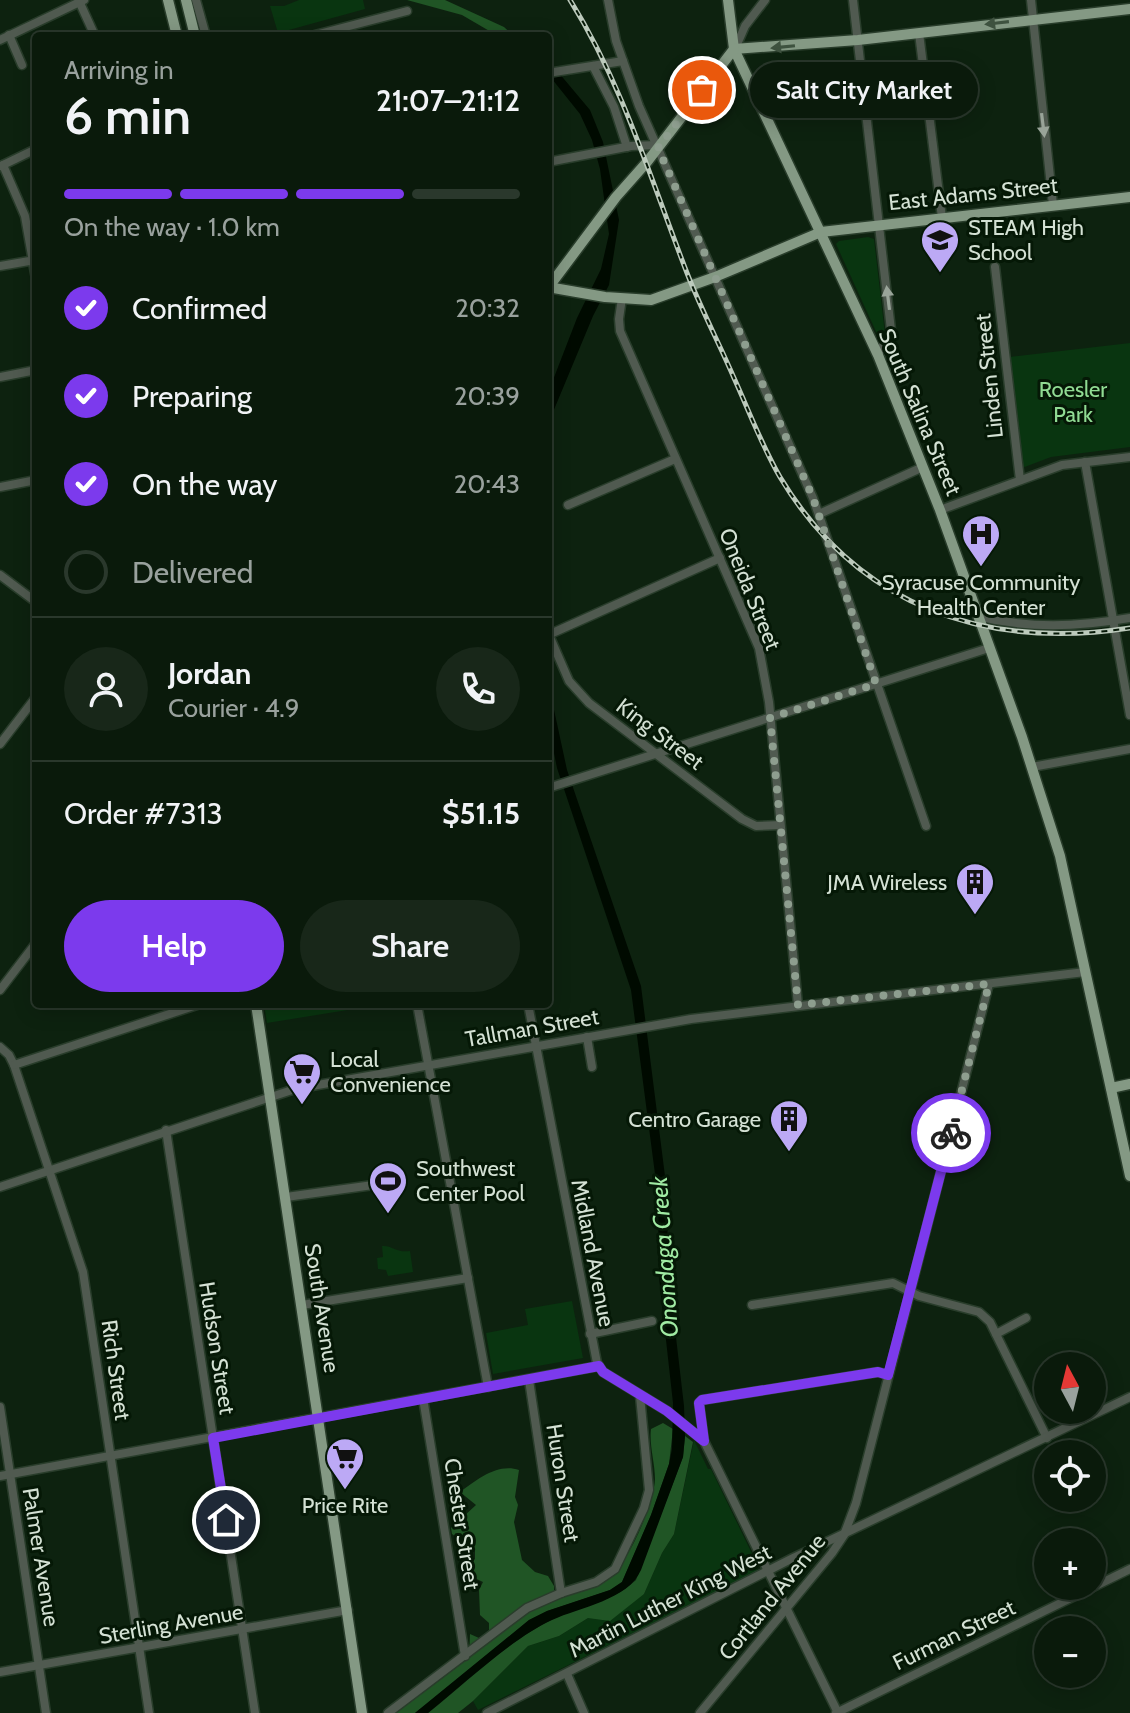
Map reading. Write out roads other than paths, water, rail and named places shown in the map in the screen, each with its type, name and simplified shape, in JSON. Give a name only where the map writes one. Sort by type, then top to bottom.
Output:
[{"type":"main road","points":[[168,0],[176,32]]},
{"type":"main road","points":[[186,0],[194,32]]},
{"type":"main road","name":"South Salina Street","points":[[728,0],[734,49],[878,355],[940,510],[1032,767],[1060,856],[1130,1176]]},
{"type":"main road","points":[[552,282],[734,49],[858,40],[1130,9]]},
{"type":"main road","name":"East Adams Street","points":[[552,288],[605,297],[651,300],[715,277],[821,232],[1130,197]]},
{"type":"main road","name":"South Avenue","points":[[257,1008],[362,1713]]},
{"type":"main road","points":[[1111,1088],[1130,1084]]},
{"type":"street","points":[[196,0],[205,32]]},
{"type":"street","points":[[608,0],[616,41],[658,147],[819,514],[926,826]]},
{"type":"street","points":[[734,49],[745,26],[765,0]]},
{"type":"street","points":[[853,0],[891,330],[878,355]]},
{"type":"street","points":[[1031,0],[1053,205]]},
{"type":"street","points":[[22,65],[4,38],[81,1],[93,32]]},
{"type":"street","points":[[337,32],[407,11]]},
{"type":"street","points":[[919,33],[942,218]]},
{"type":"street","points":[[552,72],[623,61]]},
{"type":"street","points":[[593,66],[614,107],[627,147]]},
{"type":"street","points":[[552,161],[627,147],[658,147]]},
{"type":"street","points":[[32,151],[1,165],[18,194],[32,250]]},
{"type":"street","points":[[0,266],[32,260]]},
{"type":"street","name":"Linden Street","points":[[995,267],[1020,480]]},
{"type":"street","name":"Oneida Street","points":[[622,298],[620,331],[759,648],[770,718],[798,1005]]},
{"type":"street","points":[[0,377],[32,371]]},
{"type":"street","points":[[940,510],[1062,465],[1130,457]]},
{"type":"street","points":[[568,505],[675,459]]},
{"type":"street","points":[[1085,462],[1130,715]]},
{"type":"street","points":[[819,514],[923,467]]},
{"type":"street","points":[[0,487],[32,481]]},
{"type":"street","points":[[552,633],[720,558]]},
{"type":"street","points":[[0,575],[32,599]]},
{"type":"street","points":[[977,616],[1034,627],[1063,627],[1130,618]]},
{"type":"street","name":"King Street","points":[[552,644],[563,670],[578,692],[750,824],[780,825]]},
{"type":"street","points":[[552,786],[989,648]]},
{"type":"street","points":[[0,744],[32,702]]},
{"type":"street","points":[[1032,767],[1130,749]]},
{"type":"street","points":[[0,990],[32,948]]},
{"type":"street","name":"Tallman Street","points":[[0,1187],[270,1096],[428,1064],[650,1025],[1085,972]]},
{"type":"street","name":"Cortland Avenue","points":[[700,1713],[787,1610],[844,1535],[856,1503],[989,984]]},
{"type":"street","points":[[14,1065],[188,1008]]},
{"type":"street","points":[[418,1008],[488,1387]]},
{"type":"street","name":"Midland Avenue","points":[[529,1008],[590,1334],[599,1366]]},
{"type":"street","points":[[587,1037],[592,1067]]},
{"type":"street","name":"Rich Street","points":[[0,1047],[14,1065],[83,1272],[149,1713]]},
{"type":"street","name":"Hudson Street","points":[[166,1130],[255,1713]]},
{"type":"street","points":[[286,1197],[395,1182]]},
{"type":"street","points":[[302,1305],[468,1278]]},
{"type":"street","points":[[752,1305],[893,1283],[919,1296],[979,1312],[990,1322],[1047,1438]]},
{"type":"street","points":[[996,1334],[1026,1318]]},
{"type":"street","points":[[590,1334],[652,1321]]},
{"type":"street","points":[[5,1476],[599,1366],[603,1372],[667,1411],[704,1441]]},
{"type":"street","points":[[837,1713],[704,1441],[699,1403],[702,1400],[878,1372],[888,1375]]},
{"type":"street","name":"Huron Street","points":[[529,1380],[561,1593]]},
{"type":"street","points":[[388,1713],[527,1608],[596,1582],[610,1573],[620,1561],[649,1490],[640,1396]]},
{"type":"street","name":"Martin Luther King West","points":[[487,1713],[768,1571],[1130,1397]]},
{"type":"street","name":"Chester Street","points":[[423,1398],[465,1656]]},
{"type":"street","name":"Palmer Avenue","points":[[0,1407],[5,1476],[46,1713]]},
{"type":"street","name":"Furman Street","points":[[837,1713],[1130,1569]]},
{"type":"street","name":"Sterling Avenue","points":[[0,1672],[348,1610]]},
{"type":"street","points":[[567,1674],[584,1713]]},
{"type":"water","points":[[552,65],[590,110],[603,142],[619,220],[609,285],[552,414],[552,383],[577,318],[601,269],[609,234],[600,169],[580,114],[552,79]]},
{"type":"water","name":"Onondaga Creek","points":[[552,701],[567,770],[641,986],[666,1184],[669,1277],[684,1406],[683,1457],[641,1570],[626,1589],[537,1628],[504,1650],[428,1713],[415,1713],[529,1620],[610,1590],[622,1582],[651,1515],[672,1449],[673,1403],[659,1277],[658,1197],[631,990],[557,768],[552,743]]},
{"type":"railway","points":[[570,0],[621,99],[692,286],[761,441],[780,477],[811,522],[847,559],[887,588],[930,610],[976,624],[1025,632],[1077,633],[1130,628]]},
{"type":"place","name":"Salt City Market","points":[[702,90]]},
{"type":"place","name":"STEAM High School","points":[[940,274]]},
{"type":"place","name":"Syracuse Community Health Center","points":[[981,568]]},
{"type":"place","name":"JMA Wireless","points":[[975,916]]},
{"type":"place","name":"Local Convenience","points":[[302,1106]]},
{"type":"place","name":"Centro Garage","points":[[789,1153]]},
{"type":"place","name":"Southwest Center Pool","points":[[388,1215]]},
{"type":"place","name":"Price Rite","points":[[345,1491]]},
{"type":"park label","name":"Roesler Park","points":[[1073,402]]}]
